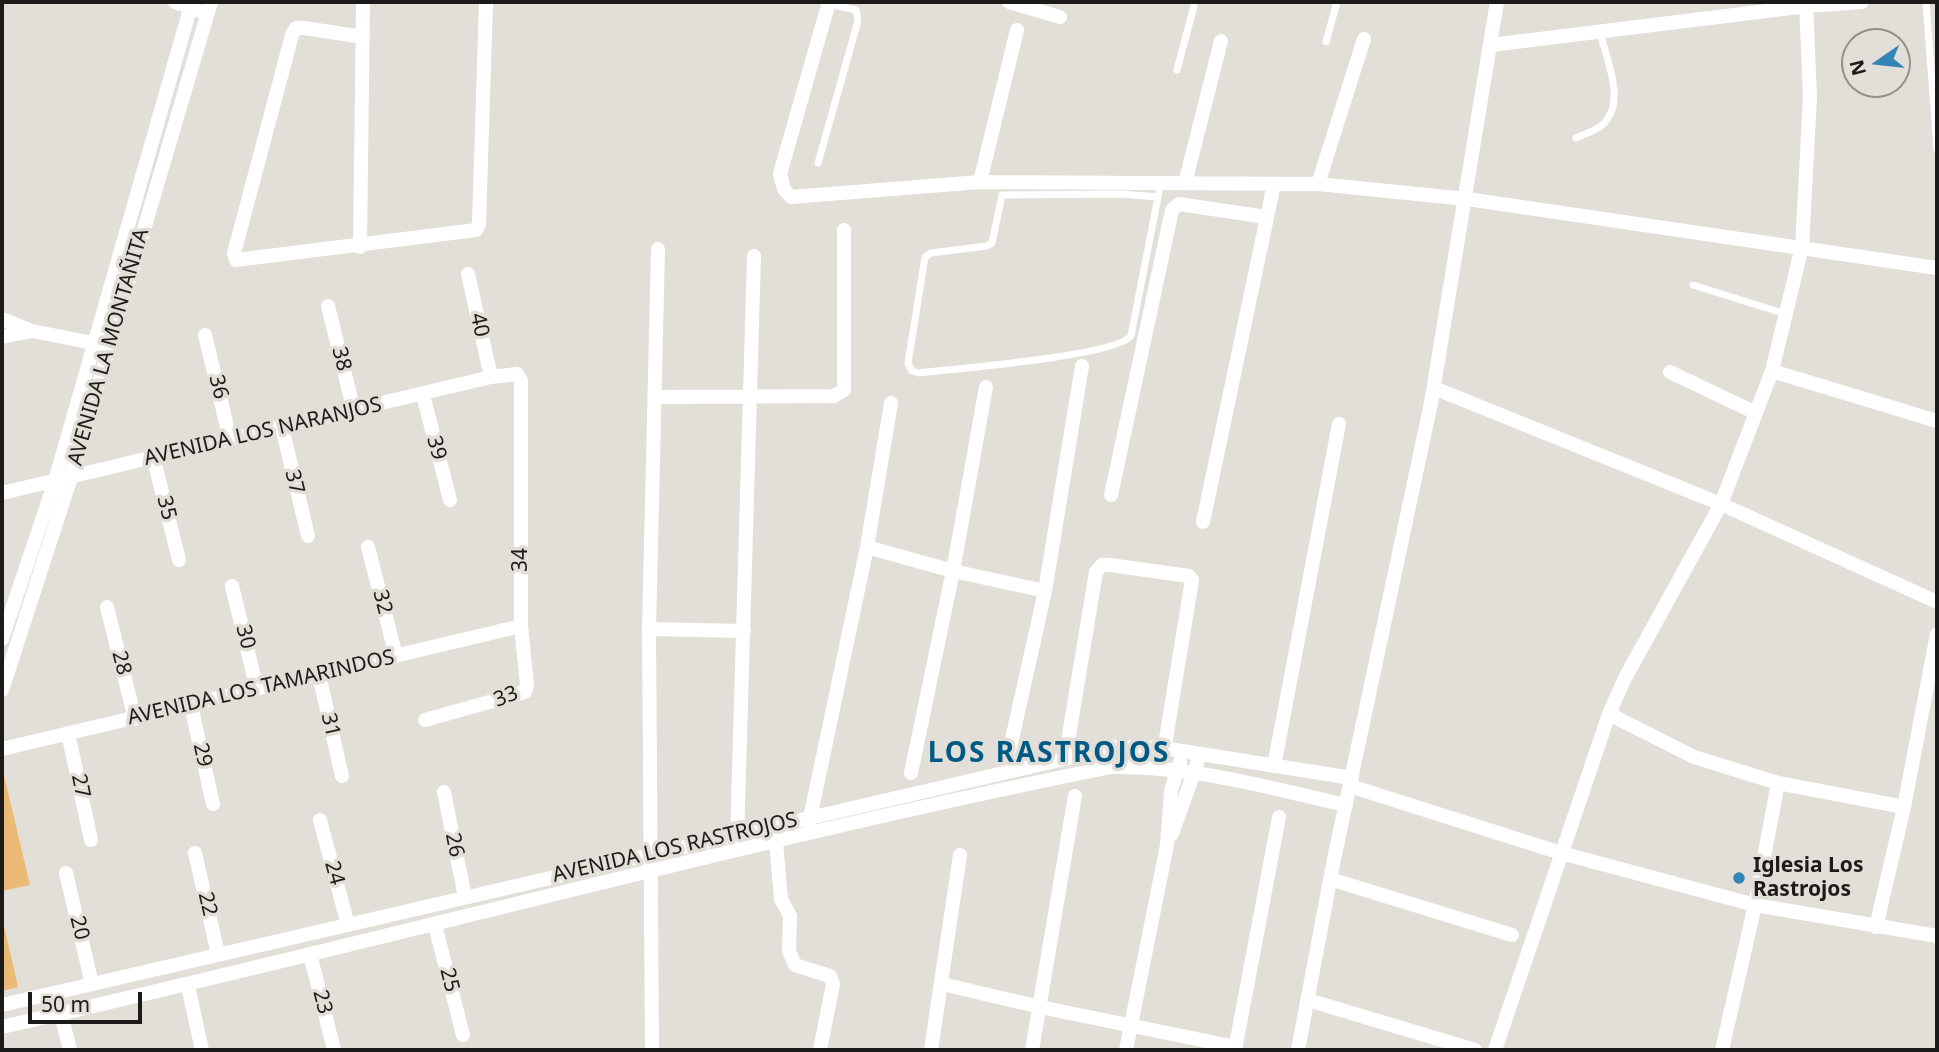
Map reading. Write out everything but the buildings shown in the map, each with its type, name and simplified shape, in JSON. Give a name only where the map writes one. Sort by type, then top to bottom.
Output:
[{"type":"street","points":[[176,2],[209,8]]},
{"type":"street","points":[[360,247],[363,2]]},
{"type":"street","points":[[363,37],[296,28],[234,253],[236,260],[360,247],[476,230],[479,224],[486,2]]},
{"type":"street","points":[[1009,2],[1060,18]]},
{"type":"street","points":[[1298,1050],[1330,879],[1434,388],[1467,199],[1497,2]]},
{"type":"street","points":[[1490,45],[1806,4],[1861,2]]},
{"type":"street","points":[[829,3],[780,174],[787,194],[791,197],[980,182],[1318,184],[1467,199],[1937,268]]},
{"type":"street","points":[[1496,1050],[1609,714],[1625,678],[1721,504],[1772,371],[1802,247],[1810,97],[1806,4]]},
{"type":"street","name":"AVENIDA LA MONTAÑITA","points":[[2,690],[71,477],[102,345],[191,5]]},
{"type":"street","name":"AVENIDA LA MONTAÑITA","points":[[2,639],[102,345],[209,8]]},
{"type":"street","points":[[980,182],[1017,30]]},
{"type":"street","points":[[1318,184],[1364,39]]},
{"type":"street","points":[[1185,183],[1221,41]]},
{"type":"street","points":[[1203,522],[1274,184]]},
{"type":"street","points":[[1111,495],[1172,210],[1179,204],[1266,217]]},
{"type":"street","points":[[654,397],[834,396],[844,390],[844,230]]},
{"type":"street","points":[[652,1050],[653,871],[649,629],[658,249]]},
{"type":"street","points":[[737,841],[754,256]]},
{"type":"street","name":"40","points":[[468,274],[491,377]]},
{"type":"street","name":"38","points":[[328,306],[354,411]]},
{"type":"street","points":[[2,319],[32,331],[102,345]]},
{"type":"street","points":[[2,337],[32,331]]},
{"type":"street","name":"36","points":[[205,335],[230,439]]},
{"type":"street","points":[[1010,748],[1045,591],[1082,366]]},
{"type":"street","points":[[1772,371],[1937,421]]},
{"type":"street","points":[[1670,372],[1756,413]]},
{"type":"street","name":"AVENIDA LOS NARANJOS","points":[[2,493],[153,456],[423,396],[491,377],[517,374],[521,381]]},
{"type":"street","name":"34","points":[[521,381],[521,626]]},
{"type":"street","points":[[911,773],[953,571],[986,387]]},
{"type":"street","points":[[1434,388],[1721,504],[1937,602]]},
{"type":"street","name":"39","points":[[423,396],[450,500]]},
{"type":"street","points":[[809,824],[867,547],[891,403]]},
{"type":"street","points":[[1274,766],[1339,424]]},
{"type":"street","name":"37","points":[[282,427],[308,536]]},
{"type":"street","name":"35","points":[[153,456],[179,560]]},
{"type":"street","name":"32","points":[[368,547],[396,656]]},
{"type":"street","points":[[867,547],[953,571],[1045,591]]},
{"type":"street","points":[[1065,759],[1096,572],[1102,565],[1189,576],[1192,580],[1162,766]]},
{"type":"street","name":"30","points":[[232,586],[257,689]]},
{"type":"street","name":"28","points":[[107,607],[135,719]]},
{"type":"street","name":"AVENIDA LOS TAMARINDOS","points":[[2,749],[521,626]]},
{"type":"street","name":"33","points":[[425,720],[525,692],[521,626]]},
{"type":"street","points":[[649,629],[744,631]]},
{"type":"street","points":[[1876,927],[1937,634]]},
{"type":"street","name":"31","points":[[319,675],[342,776]]},
{"type":"street","name":"29","points":[[191,706],[213,804]]},
{"type":"street","points":[[1609,714],[1695,757],[1778,783],[1903,807]]},
{"type":"street","name":"27","points":[[68,733],[91,840]]},
{"type":"street","name":"AVENIDA LOS RASTROJOS","points":[[2,1005],[652,853],[737,841],[1116,747],[1163,748],[1351,782],[1562,853],[1755,905],[1937,936]]},
{"type":"street","points":[[1126,1050],[1167,845],[1171,791],[1182,751]]},
{"type":"street","points":[[1167,845],[1200,754]]},
{"type":"street","name":"AVENIDA LOS RASTROJOS","points":[[809,824],[1111,767],[1162,766],[1195,771],[1346,805]]},
{"type":"street","points":[[1722,1050],[1755,905],[1778,783]]},
{"type":"street","name":"26","points":[[444,792],[465,897]]},
{"type":"street","points":[[1032,1050],[1075,796]]},
{"type":"street","points":[[942,984],[1235,1049],[1279,817]]},
{"type":"street","name":"24","points":[[320,820],[348,925]]},
{"type":"street","points":[[775,832],[781,899],[790,916],[791,959],[795,965],[830,976],[833,984],[820,1050]]},
{"type":"street","name":"AVENIDA LOS RASTROJOS","points":[[2,1027],[188,986],[653,871],[737,841]]},
{"type":"street","name":"22","points":[[195,853],[218,954]]},
{"type":"street","points":[[931,1050],[960,855]]},
{"type":"street","name":"20","points":[[66,873],[92,984]]},
{"type":"street","points":[[1330,879],[1512,935]]},
{"type":"street","name":"25","points":[[435,925],[463,1035]]},
{"type":"street","name":"23","points":[[310,954],[334,1050]]},
{"type":"street","points":[[188,986],[202,1050]]},
{"type":"street","points":[[1308,1000],[1475,1050]]},
{"type":"street","points":[[61,1014],[70,1050]]},
{"type":"lane","points":[[1177,70],[1195,2]]},
{"type":"lane","points":[[1326,42],[1337,2]]},
{"type":"lane","points":[[1926,2],[1937,149]]},
{"type":"lane","points":[[818,163],[858,21],[856,10],[829,3]]},
{"type":"lane","points":[[1576,138],[1602,126],[1614,106],[1611,72],[1600,31]]},
{"type":"lane","points":[[1158,197],[1121,194],[1002,195],[992,243],[987,246],[931,253],[925,257],[908,363],[912,371],[919,373],[1087,352],[1126,342],[1131,336],[1158,197],[1161,181]]},
{"type":"lane","points":[[1693,285],[1786,314]]},
{"type":"shaded area","points":[[2,767],[30,885],[2,891]]},
{"type":"shaded area","points":[[2,917],[18,987],[2,991]]},
{"type":"place","name":"Iglesia Los Rastrojos","points":[[1739,878]]},
{"type":"district","name":"LOS RASTROJOS","points":[[1049,754]]}]
